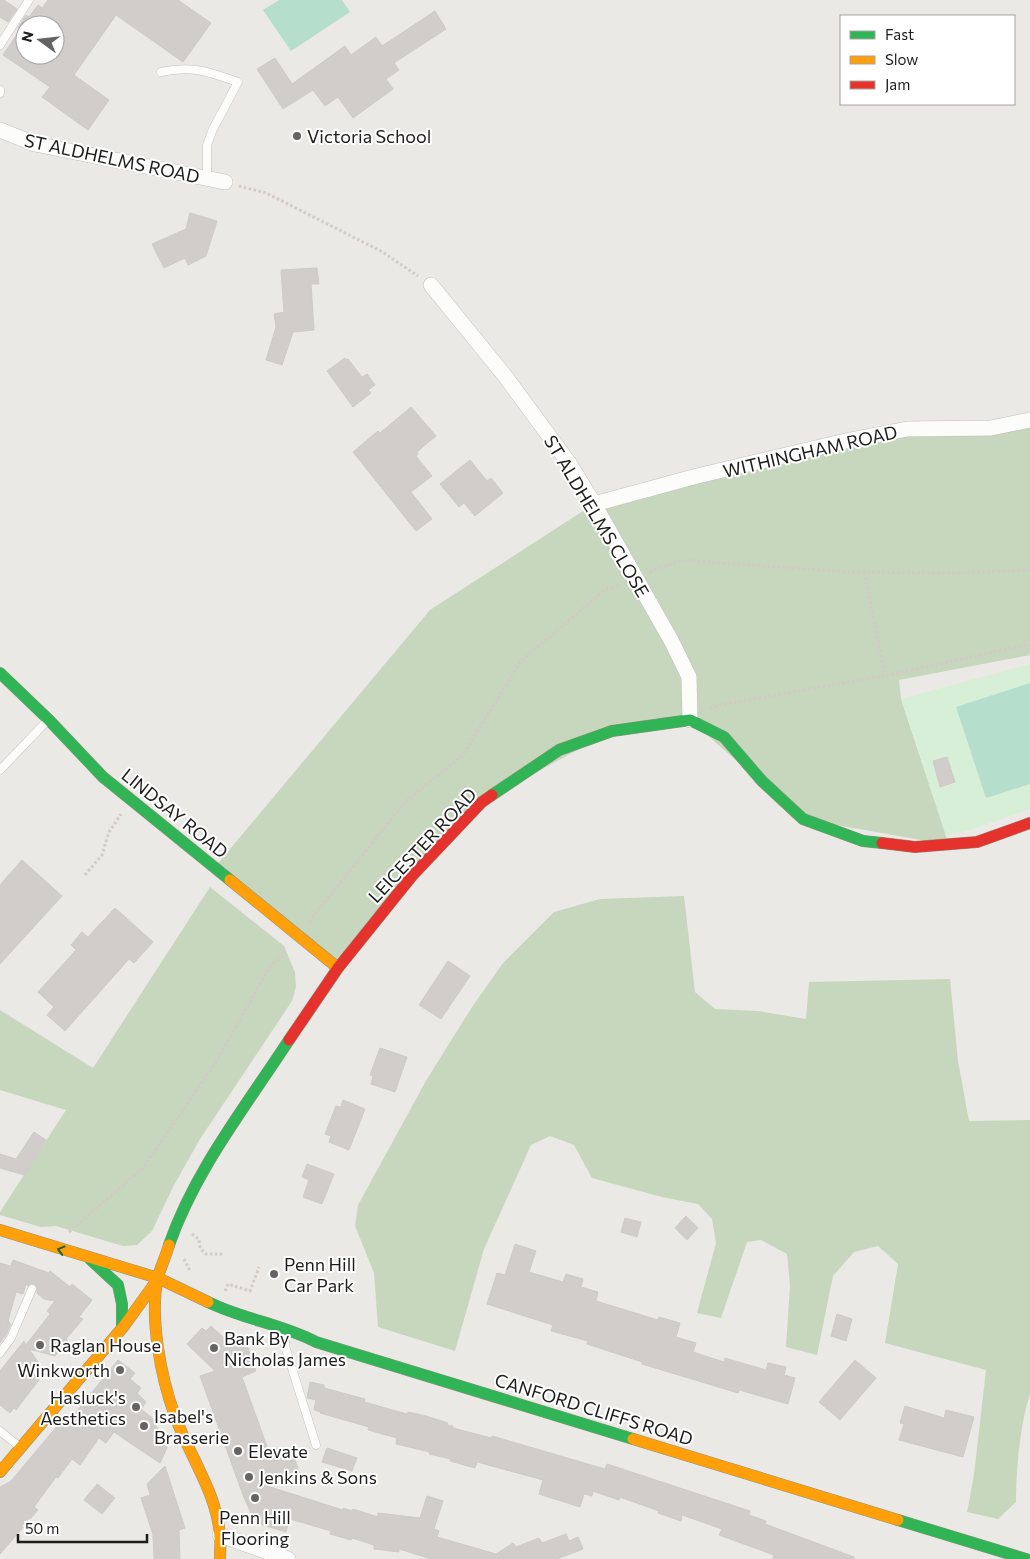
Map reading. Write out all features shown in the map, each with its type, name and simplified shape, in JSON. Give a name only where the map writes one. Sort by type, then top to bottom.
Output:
[{"type":"street","name":"ST ALDHELMS ROAD","points":[[0,130],[35,144],[225,182]]},
{"type":"street","name":"ST ALDHELMS CLOSE","points":[[431,285],[451,304],[505,376],[569,463],[594,504],[672,642],[689,677],[690,720]]},
{"type":"street","name":"WITHINGHAM ROAD","points":[[594,504],[697,476],[859,438],[907,430],[991,428],[1030,420]]},
{"type":"street","name":"LINDSAY ROAD","points":[[0,673],[48,719],[103,777],[338,968]]},
{"type":"street","points":[[690,720],[724,737],[762,782],[803,819],[863,841],[915,847],[954,845],[977,842],[1030,823]]},
{"type":"street","name":"LEICESTER ROAD","points":[[158,1278],[185,1204],[214,1153],[338,968],[412,876],[482,802],[559,750],[612,731],[690,720]]},
{"type":"street","name":"CANFORD CLIFFS ROAD","points":[[0,1230],[90,1258],[130,1268],[158,1278],[220,1308],[297,1332],[316,1342],[1026,1559]]},
{"type":"street","points":[[90,1258],[118,1285],[122,1304],[122,1328]]},
{"type":"street","points":[[0,1472],[122,1328],[158,1278]]},
{"type":"street","points":[[158,1278],[155,1321],[166,1386],[175,1416],[207,1488],[220,1535],[220,1559]]},
{"type":"street","points":[[220,1535],[288,1559]]},
{"type":"lane","points":[[0,45],[29,0]]},
{"type":"lane","points":[[161,72],[179,68],[206,71],[238,82],[212,129],[207,145],[207,177]]},
{"type":"lane","points":[[0,770],[48,719]]},
{"type":"lane","points":[[0,1353],[11,1338],[32,1289]]},
{"type":"lane","points":[[285,1328],[285,1346],[316,1445]]},
{"type":"lane","points":[[0,1431],[20,1447]]},
{"type":"path","points":[[225,182],[266,193],[381,250],[431,285]]},
{"type":"path","points":[[864,572],[884,675]]},
{"type":"path","points":[[690,720],[720,705],[884,675],[1030,644]]},
{"type":"path","points":[[85,875],[102,855],[109,832],[131,800]]},
{"type":"path","points":[[187,1241],[190,1234],[195,1235],[199,1239],[200,1248],[206,1254],[223,1254]]},
{"type":"path","points":[[184,1257],[191,1274]]},
{"type":"path","points":[[220,1308],[228,1284],[250,1291],[258,1267]]},
{"type":"green space","points":[[279,0],[342,0],[350,12],[291,51],[263,10]]},
{"type":"green space","points":[[1030,420],[1030,655],[899,680],[901,699],[949,845],[803,819],[690,720],[612,731],[482,802],[338,968],[215,867],[430,610],[594,504],[850,440]]},
{"type":"green space","points":[[1030,664],[1030,809],[970,830],[946,835],[901,699]]},
{"type":"green space","points":[[1030,683],[1030,784],[986,798],[956,707]]},
{"type":"green space","points":[[210,887],[284,946],[295,972],[296,987],[292,1001],[200,1139],[173,1187],[152,1231],[137,1245],[123,1246],[56,1226],[41,1227],[0,1215],[0,1212],[66,1110],[0,1090],[0,1010],[93,1068]]},
{"type":"green space","points":[[684,896],[695,992],[715,1009],[758,1011],[806,1019],[809,982],[950,979],[958,1061],[969,1121],[1030,1120],[1030,1394],[1019,1448],[1016,1502],[998,1519],[967,1512],[974,1475],[986,1370],[885,1343],[898,1264],[878,1246],[854,1252],[833,1276],[817,1355],[786,1347],[790,1285],[787,1254],[761,1240],[747,1242],[721,1318],[697,1313],[716,1243],[712,1219],[698,1204],[662,1197],[592,1178],[574,1145],[550,1136],[531,1145],[484,1249],[455,1351],[378,1327],[374,1273],[355,1226],[358,1205],[427,1079],[472,1007],[503,963],[554,912],[600,899]]},
{"type":"building","points":[[0,0],[4,0],[17,9],[8,22],[0,17]]},
{"type":"building","points":[[48,0],[178,0],[211,23],[183,62],[116,15],[74,75],[109,100],[88,130],[42,97],[50,87],[18,65],[65,65],[65,15],[30,15],[38,5],[42,8]]},
{"type":"building","points":[[435,11],[446,29],[394,63],[399,70],[386,79],[393,89],[353,118],[338,97],[325,106],[313,90],[283,109],[257,69],[275,58],[292,84],[345,46],[351,55],[376,37],[382,46]]},
{"type":"building","points":[[15,37],[15,63],[3,55]]},
{"type":"building","points":[[190,213],[217,221],[206,256],[188,265],[185,258],[164,268],[152,244],[186,229]]},
{"type":"building","points":[[317,268],[319,284],[311,284],[314,330],[293,332],[282,365],[266,360],[276,327],[274,314],[284,312],[281,270]]},
{"type":"building","points":[[345,358],[346,360],[348,359],[362,377],[367,374],[375,385],[368,390],[371,393],[353,407],[327,371]]},
{"type":"building","points":[[411,407],[436,436],[417,452],[416,456],[432,476],[411,492],[432,519],[416,531],[353,452],[378,431],[380,433]]},
{"type":"building","points":[[470,460],[487,481],[491,478],[503,493],[475,516],[464,503],[459,507],[440,484]]},
{"type":"building","points":[[947,757],[955,782],[940,787],[933,761]]},
{"type":"building","points":[[22,860],[62,896],[0,964],[0,885]]},
{"type":"building","points":[[115,908],[153,942],[134,963],[129,959],[65,1031],[47,1015],[54,1007],[38,992],[76,950],[71,945],[82,932],[88,937]]},
{"type":"building","points":[[448,961],[470,976],[441,1019],[419,1005]]},
{"type":"building","points":[[380,1048],[407,1057],[395,1092],[371,1084],[373,1076],[370,1075]]},
{"type":"building","points":[[343,1100],[365,1109],[349,1150],[329,1142],[331,1136],[325,1134],[336,1106],[341,1107]]},
{"type":"building","points":[[34,1132],[46,1140],[24,1175],[0,1168],[0,1154],[16,1159]]},
{"type":"building","points":[[307,1164],[334,1174],[322,1204],[303,1197],[309,1180],[302,1177]]},
{"type":"building","points":[[686,1216],[698,1228],[687,1240],[675,1228]]},
{"type":"building","points":[[625,1218],[641,1222],[637,1237],[621,1232]]},
{"type":"building","points":[[515,1244],[536,1251],[529,1272],[563,1282],[566,1274],[583,1279],[581,1287],[598,1292],[596,1301],[658,1320],[659,1317],[680,1323],[676,1337],[696,1343],[693,1352],[724,1362],[725,1358],[766,1370],[768,1363],[786,1367],[784,1375],[795,1378],[788,1404],[739,1390],[738,1393],[642,1364],[642,1362],[587,1344],[588,1341],[551,1331],[553,1325],[487,1304],[497,1273],[505,1275]]},
{"type":"building","name":"Raglan House","points":[[13,1260],[49,1273],[50,1271],[70,1287],[72,1284],[92,1300],[79,1317],[83,1319],[55,1356],[29,1349],[45,1372],[16,1410],[14,1408],[10,1413],[0,1405],[0,1371],[24,1341],[26,1345],[50,1314],[47,1311],[55,1301],[44,1299],[37,1293],[35,1284],[28,1286],[26,1284],[23,1294],[16,1292],[8,1321],[11,1324],[0,1343],[0,1263],[11,1266]]},
{"type":"building","points":[[837,1314],[852,1319],[846,1341],[831,1336]]},
{"type":"building","points":[[211,1326],[225,1339],[230,1334],[238,1341],[240,1338],[247,1345],[256,1371],[242,1377],[269,1452],[278,1449],[282,1461],[294,1457],[300,1474],[267,1486],[343,1510],[343,1508],[352,1511],[353,1509],[378,1517],[378,1513],[420,1518],[427,1496],[443,1501],[434,1529],[439,1531],[437,1537],[496,1554],[513,1543],[516,1547],[539,1538],[542,1543],[566,1534],[569,1541],[578,1537],[583,1549],[557,1559],[431,1559],[399,1549],[399,1552],[374,1549],[374,1545],[330,1534],[331,1531],[290,1519],[286,1532],[263,1525],[254,1520],[243,1495],[200,1376],[215,1371],[187,1344],[202,1328],[206,1331]]},
{"type":"building","points":[[118,1360],[135,1373],[130,1379],[141,1388],[137,1393],[146,1402],[141,1409],[152,1418],[167,1448],[160,1463],[114,1432],[106,1443],[99,1438],[80,1465],[72,1459],[58,1478],[56,1477],[34,1507],[38,1510],[0,1554],[0,1487],[11,1481],[63,1419],[68,1422]]},
{"type":"building","points":[[855,1360],[876,1378],[840,1420],[819,1402]]},
{"type":"building","points":[[310,1382],[324,1385],[324,1388],[365,1399],[364,1402],[448,1423],[447,1425],[453,1426],[453,1428],[491,1438],[492,1436],[605,1469],[607,1464],[750,1511],[749,1515],[766,1521],[765,1524],[854,1557],[854,1559],[773,1559],[774,1555],[719,1535],[722,1529],[682,1515],[681,1521],[620,1497],[619,1500],[593,1491],[592,1496],[584,1494],[580,1507],[539,1494],[543,1480],[477,1462],[475,1468],[450,1461],[451,1459],[429,1454],[430,1452],[396,1444],[397,1438],[368,1430],[369,1427],[320,1413],[314,1410],[316,1400],[307,1398]]},
{"type":"building","points":[[905,1406],[944,1418],[946,1410],[974,1417],[963,1457],[899,1440],[904,1424],[900,1423]]},
{"type":"building","points":[[327,1448],[357,1458],[352,1471],[322,1462]]},
{"type":"building","points":[[165,1466],[185,1528],[179,1530],[180,1559],[154,1559],[153,1535],[141,1498],[150,1495],[147,1484]]},
{"type":"building","points":[[97,1484],[115,1498],[102,1514],[84,1500]]},
{"type":"traffic: fast","points":[[0,673],[48,719],[103,777],[230,880]]},
{"type":"traffic: fast","points":[[492,795],[559,750],[612,731],[690,720],[724,737],[762,781],[803,819],[863,841],[882,843]]},
{"type":"traffic: fast","points":[[169,1245],[180,1217],[207,1165],[289,1040]]},
{"type":"traffic: fast","points":[[90,1259],[118,1285],[122,1304],[122,1328]]},
{"type":"traffic: fast","points":[[208,1302],[316,1342],[633,1439]]},
{"type":"traffic: fast","points":[[898,1520],[1026,1559]]},
{"type":"traffic: slow","points":[[230,880],[338,968]]},
{"type":"traffic: slow","points":[[0,1230],[158,1278],[208,1302]]},
{"type":"traffic: slow","points":[[169,1245],[158,1277],[156,1293],[156,1329],[161,1366],[175,1416],[214,1505],[220,1536],[220,1559]]},
{"type":"traffic: slow","points":[[0,1472],[124,1326],[158,1279]]},
{"type":"traffic: slow","points":[[633,1439],[898,1520]]},
{"type":"traffic: jam","points":[[289,1040],[338,968],[412,876],[482,802],[492,795]]},
{"type":"traffic: jam","points":[[882,843],[915,847],[977,842],[1030,823]]},
{"type":"place","name":"Victoria School","points":[[297,136]]},
{"type":"place","name":"Penn Hill Car Park","points":[[274,1274]]},
{"type":"place","name":"Raglan House","points":[[40,1345]]},
{"type":"place","name":"Bank By Nicholas James","points":[[214,1348]]},
{"type":"place","name":"Winkworth","points":[[120,1370]]},
{"type":"place","name":"Hasluck's Aesthetics","points":[[136,1407]]},
{"type":"place","name":"Isabel's Brasserie","points":[[144,1426]]},
{"type":"place","name":"Elevate","points":[[238,1451]]},
{"type":"place","name":"Jenkins & Sons","points":[[249,1477]]},
{"type":"place","name":"Penn Hill Flooring","points":[[255,1498]]}]
